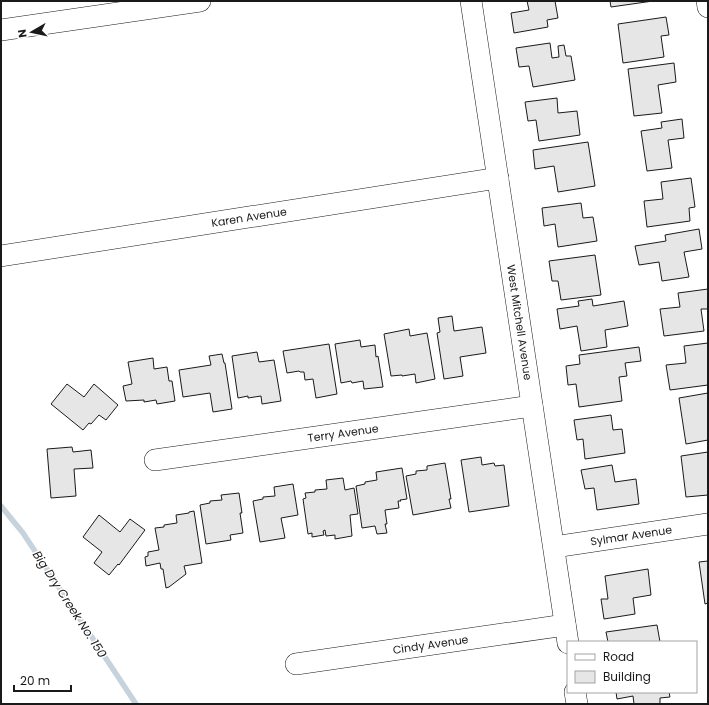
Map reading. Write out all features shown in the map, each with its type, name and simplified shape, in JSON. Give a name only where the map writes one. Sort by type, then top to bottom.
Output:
[{"type":"street","points":[[1,30],[200,1]]},
{"type":"street","name":"West Mitchell Avenue","points":[[471,1],[567,634]]},
{"type":"street","points":[[707,1],[708,7]]},
{"type":"street","name":"Karen Avenue","points":[[1,256],[498,178]]},
{"type":"street","name":"Terry Avenue","points":[[155,460],[532,406]]},
{"type":"street","name":"Sylmar Avenue","points":[[554,547],[708,524]]},
{"type":"street","name":"Cindy Avenue","points":[[296,664],[567,634]]},
{"type":"street","points":[[575,693],[577,704]]},
{"type":"building","points":[[527,1],[555,1],[558,18],[547,20],[548,27],[514,33],[511,13],[529,10]]},
{"type":"building","points":[[610,1],[653,1],[611,7]]},
{"type":"building","points":[[666,17],[669,35],[661,36],[664,57],[623,63],[618,24]]},
{"type":"building","points":[[550,43],[552,58],[559,57],[558,46],[564,45],[566,56],[571,56],[575,80],[533,87],[529,66],[519,67],[516,48]]},
{"type":"building","points":[[674,63],[676,82],[658,85],[662,113],[634,116],[628,69]]},
{"type":"building","points":[[557,98],[558,113],[577,111],[580,135],[539,141],[536,120],[528,121],[525,102]]},
{"type":"building","points":[[682,119],[684,138],[668,140],[672,168],[647,171],[641,131],[662,128],[661,122]]},
{"type":"building","points":[[588,142],[595,186],[558,192],[554,166],[535,169],[533,150]]},
{"type":"building","points":[[691,178],[695,207],[689,208],[690,221],[647,227],[644,201],[663,199],[661,182]]},
{"type":"building","points":[[581,203],[583,218],[593,217],[597,241],[558,247],[555,224],[544,226],[542,208]]},
{"type":"building","points":[[699,229],[702,249],[684,252],[689,277],[662,281],[659,262],[639,265],[635,246],[666,241],[665,235]]},
{"type":"building","points":[[595,255],[601,295],[561,300],[558,281],[552,281],[549,261]]},
{"type":"building","points":[[708,289],[708,309],[701,309],[704,331],[664,336],[660,309],[680,307],[678,293]]},
{"type":"building","points":[[592,299],[593,306],[624,301],[628,326],[605,330],[607,347],[581,351],[577,326],[560,329],[557,309],[579,306],[578,301]]},
{"type":"building","points":[[452,316],[454,331],[482,327],[486,353],[460,357],[463,376],[444,379],[437,333],[440,332],[438,318]]},
{"type":"building","points":[[409,329],[410,336],[427,333],[435,379],[416,383],[415,374],[391,376],[384,334]]},
{"type":"building","points":[[360,340],[361,347],[375,345],[376,357],[378,356],[383,387],[364,389],[363,381],[341,383],[335,344]]},
{"type":"building","points":[[708,343],[708,385],[670,390],[666,365],[686,363],[684,346]]},
{"type":"building","points":[[329,344],[337,394],[316,398],[313,379],[305,380],[304,372],[299,371],[287,373],[283,351]]},
{"type":"building","points":[[639,347],[641,361],[625,363],[627,376],[619,377],[622,401],[579,407],[576,384],[568,385],[566,366],[580,364],[579,355]]},
{"type":"building","points":[[257,352],[259,362],[274,360],[281,401],[262,404],[261,396],[238,398],[232,356]]},
{"type":"building","points":[[222,354],[225,363],[232,409],[213,412],[210,393],[183,397],[179,370],[211,365],[209,356]]},
{"type":"building","points":[[153,358],[154,369],[167,367],[169,381],[172,381],[175,401],[157,404],[156,400],[144,402],[144,400],[126,401],[123,386],[132,384],[128,362]]},
{"type":"building","points":[[67,384],[84,397],[94,384],[118,405],[106,420],[99,415],[83,430],[51,404]]},
{"type":"building","points":[[708,393],[708,440],[686,444],[679,398]]},
{"type":"building","points":[[611,415],[613,430],[622,429],[625,453],[585,459],[583,439],[577,440],[574,420]]},
{"type":"building","points":[[72,447],[73,452],[91,450],[93,468],[74,469],[76,496],[51,498],[47,449]]},
{"type":"building","points":[[708,452],[708,495],[686,497],[681,456]]},
{"type":"building","points":[[481,457],[482,465],[494,463],[495,466],[504,465],[509,506],[469,512],[461,460]]},
{"type":"building","points":[[445,463],[451,508],[413,515],[406,476],[416,474],[416,471],[427,470],[427,466]]},
{"type":"building","points":[[612,465],[615,482],[636,479],[639,504],[597,510],[594,488],[585,489],[581,470]]},
{"type":"building","points":[[402,468],[407,499],[398,501],[399,508],[385,510],[387,524],[385,524],[387,533],[377,534],[375,526],[362,528],[356,486],[365,484],[365,482],[377,480],[376,472]]},
{"type":"building","points":[[343,478],[345,490],[354,488],[358,514],[350,515],[352,536],[335,539],[335,535],[326,536],[325,530],[323,531],[324,535],[312,537],[312,533],[308,534],[303,499],[306,498],[305,493],[327,489],[326,480]]},
{"type":"building","points":[[293,484],[298,515],[281,518],[285,538],[260,542],[253,501],[263,499],[263,497],[275,496],[274,487]]},
{"type":"building","points":[[239,493],[243,533],[230,535],[231,540],[206,544],[200,505],[210,503],[210,501],[222,500],[221,495]]},
{"type":"building","points":[[194,511],[202,563],[184,566],[186,574],[166,588],[163,569],[161,569],[160,563],[146,566],[145,557],[148,556],[148,552],[159,550],[155,528],[177,523],[176,515]]},
{"type":"building","points":[[99,515],[120,532],[130,519],[145,530],[119,565],[118,564],[109,575],[94,563],[102,552],[83,537]]},
{"type":"building","points":[[708,561],[708,603],[705,604],[699,562]]},
{"type":"building","points":[[648,569],[651,595],[633,598],[635,614],[604,619],[601,599],[608,599],[605,576]]},
{"type":"building","points":[[657,625],[660,641],[608,641],[606,632]]},
{"type":"building","points":[[616,693],[669,693],[670,697],[660,698],[660,704],[634,704],[633,696],[617,699]]},
{"type":"waterway","name":"Big Dry Creek No. 150","points":[[1,506],[23,533],[136,704]]}]
